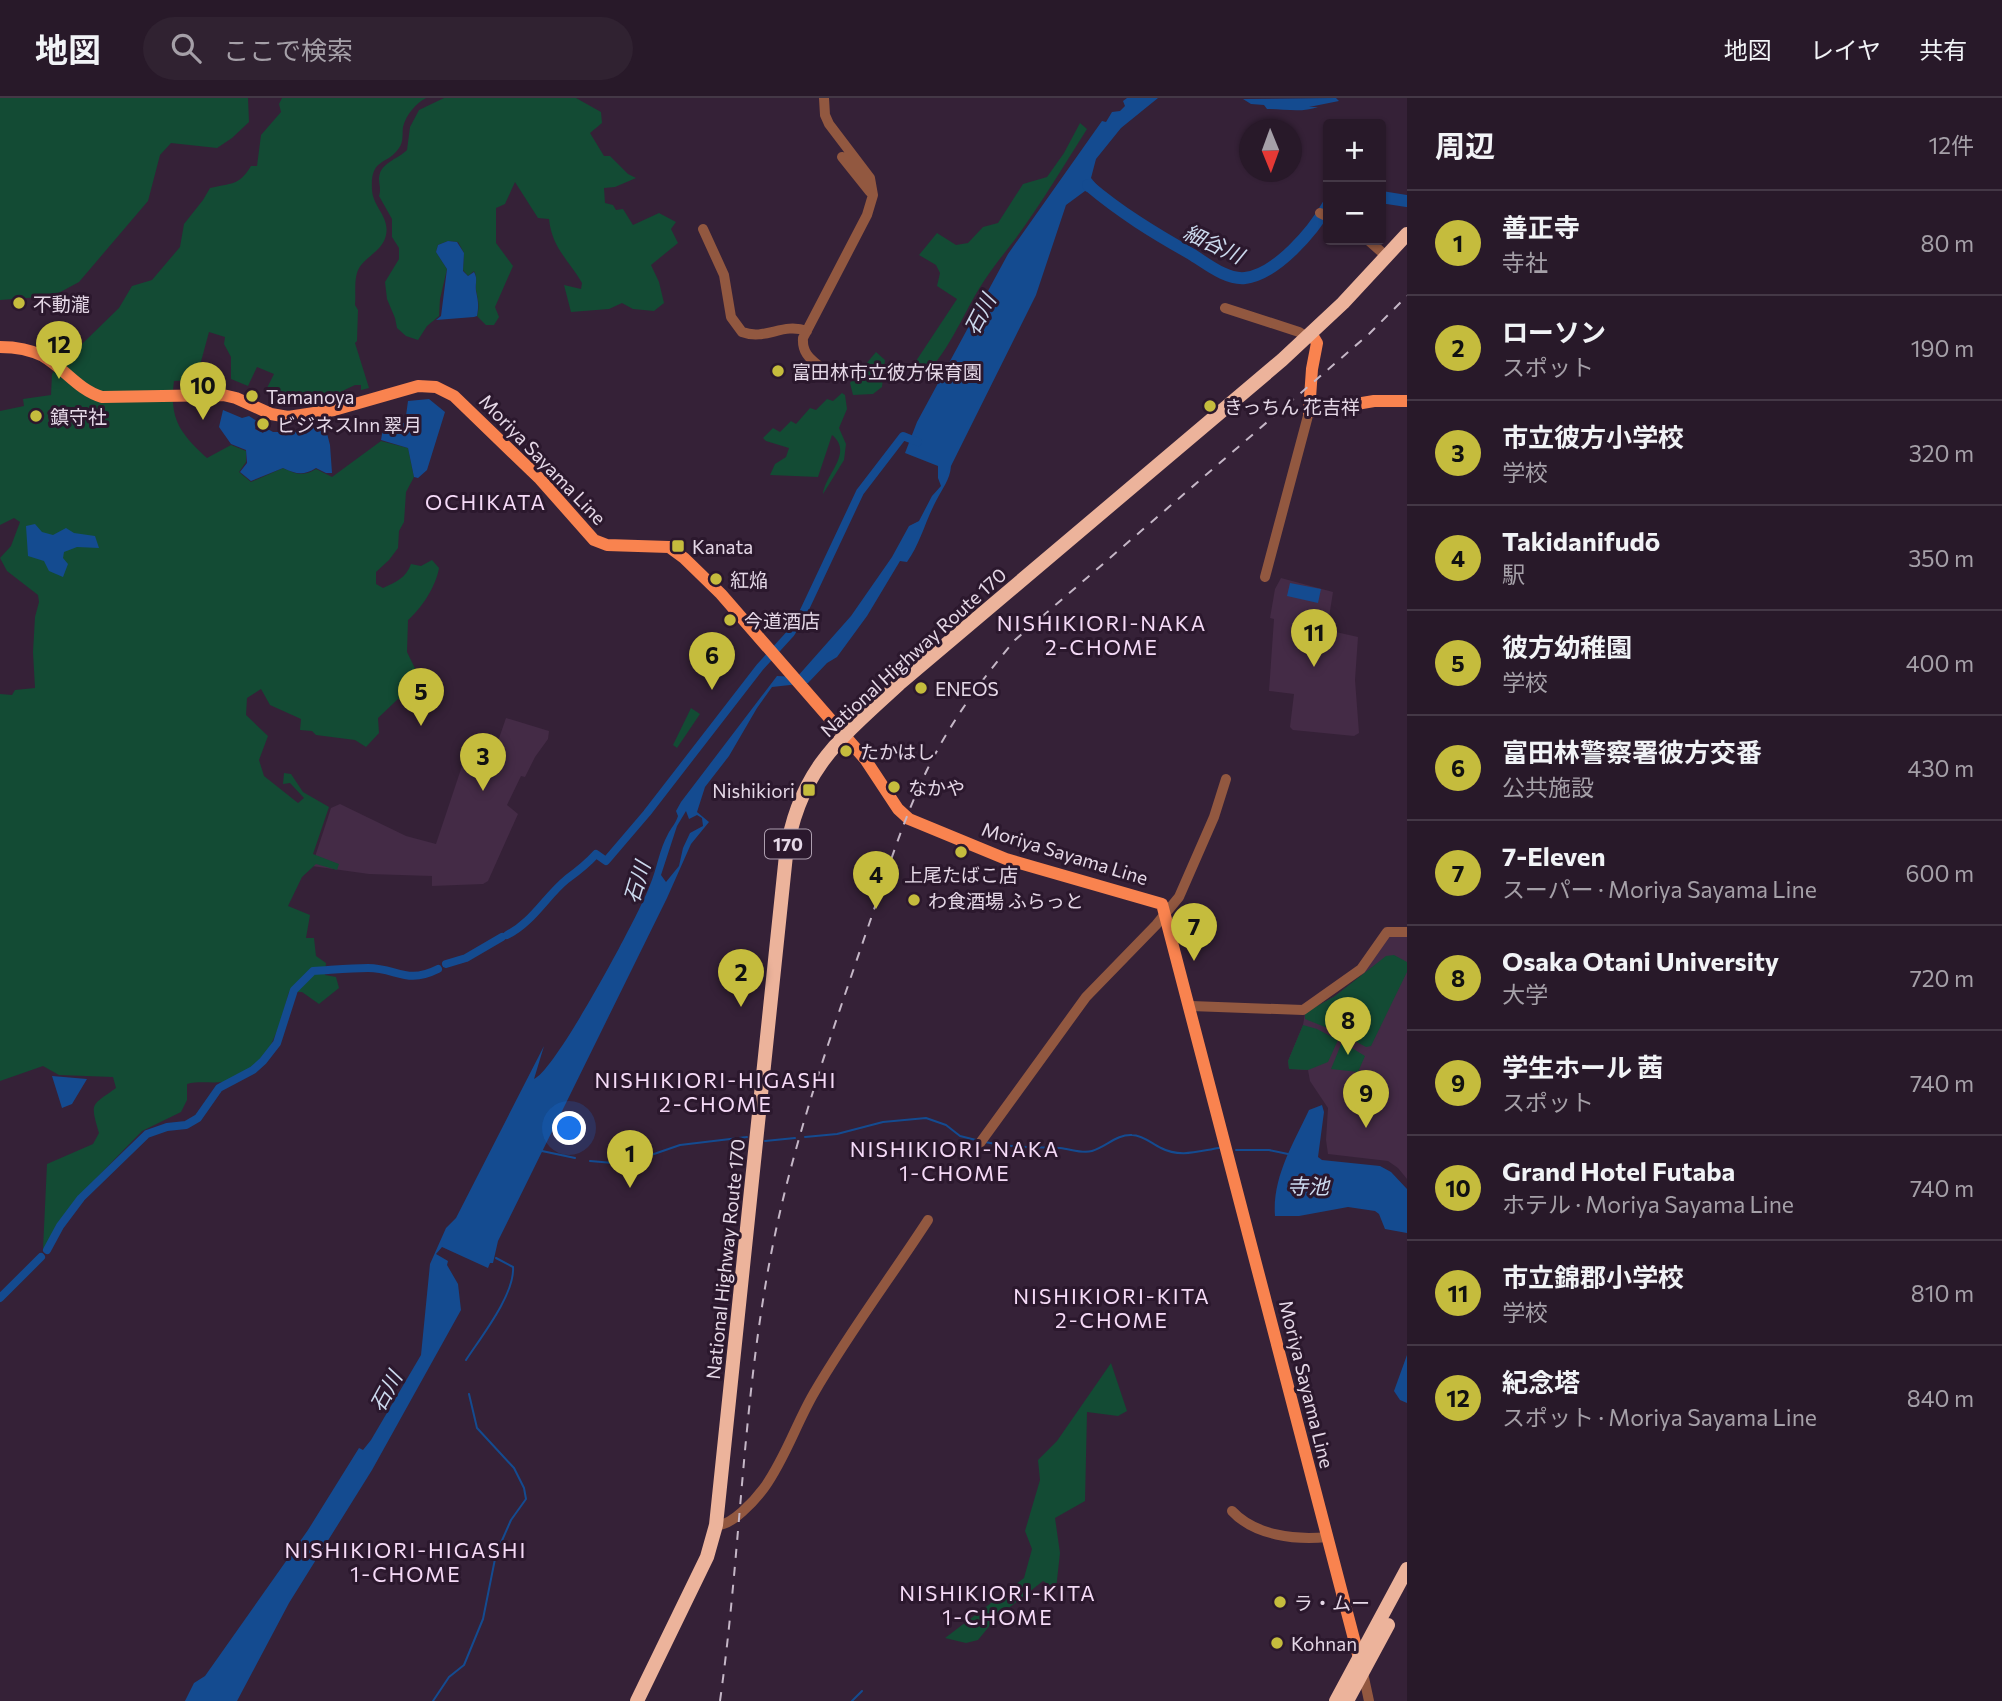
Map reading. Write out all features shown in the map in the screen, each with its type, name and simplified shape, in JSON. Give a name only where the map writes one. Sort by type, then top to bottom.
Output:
[{"type":"highway","name":"National Highway Route 170","points":[[637,1701],[708,1557],[716,1525],[789,836],[796,811],[811,779],[829,751],[838,729],[899,684],[1309,335],[1407,234]]},
{"type":"highway","points":[[1348,1701],[1361,1665],[1407,1569]]},
{"type":"highway","points":[[1336,1701],[1407,1589]]},
{"type":"main road","points":[[1309,335],[1317,343],[1309,412],[1374,401],[1407,401]]},
{"type":"main road","name":"Moriya Sayama Line","points":[[0,347],[25,349],[41,355],[85,389],[102,397],[223,395],[284,417],[334,410],[418,386],[442,388],[454,396],[540,479],[594,540],[607,545],[665,547],[675,551],[721,594],[866,761],[898,809],[912,821],[1006,859],[1162,904],[1191,1006],[1361,1665]]},
{"type":"street","points":[[820,366],[809,357],[802,346],[807,331],[867,215],[873,189],[870,178],[829,124],[825,115],[824,98]]},
{"type":"street","points":[[842,158],[866,184],[872,199]]},
{"type":"street","points":[[703,229],[724,275],[731,317],[742,332],[757,336],[790,327],[807,331]]},
{"type":"street","points":[[1374,245],[1386,256]]},
{"type":"street","points":[[1225,308],[1309,335]]},
{"type":"street","points":[[1265,577],[1309,412]]},
{"type":"street","points":[[980,1143],[1086,997],[1179,897],[1192,873],[1226,779]]},
{"type":"street","points":[[1191,1006],[1303,1010],[1361,969],[1387,932],[1407,932]]},
{"type":"street","points":[[716,1525],[726,1524],[752,1503],[763,1489],[779,1464],[814,1393],[928,1220]]},
{"type":"street","points":[[1232,1511],[1239,1519],[1254,1527],[1288,1537],[1327,1537]]},
{"type":"street","points":[[1361,1665],[1369,1701]]},
{"type":"shaded area","points":[[1281,578],[1333,592],[1327,630],[1358,637],[1355,680],[1359,733],[1354,736],[1293,730],[1290,727],[1294,694],[1269,691],[1274,619],[1270,618],[1275,589]]},
{"type":"shaded area","points":[[506,718],[549,731],[548,739],[525,777],[521,776],[507,805],[518,814],[488,881],[483,884],[432,886],[432,876],[369,874],[312,866],[331,808],[340,804],[406,836],[436,844],[471,739],[496,747]]},
{"type":"shaded area","points":[[1407,935],[1407,1179],[1388,1161],[1328,1154],[1328,1108],[1310,1081],[1308,1070],[1289,1069],[1288,1061],[1303,1025],[1305,1013],[1335,996],[1360,977],[1385,936]]},
{"type":"green space","points":[[0,98],[248,98],[249,122],[217,148],[171,143],[160,155],[148,201],[79,282],[53,296],[0,300]]},
{"type":"green space","points":[[282,98],[426,98],[409,114],[404,123],[401,145],[394,154],[376,167],[372,179],[373,196],[387,229],[381,246],[359,268],[356,281],[355,305],[358,310],[355,343],[369,388],[361,390],[361,385],[355,385],[336,394],[331,406],[318,410],[305,403],[285,404],[265,392],[274,374],[257,367],[248,386],[231,379],[231,357],[224,344],[225,337],[209,332],[196,380],[174,381],[175,415],[183,433],[207,458],[231,445],[246,451],[246,462],[239,472],[251,482],[283,468],[300,474],[316,469],[332,477],[381,441],[408,448],[414,477],[406,492],[404,522],[399,531],[398,548],[376,572],[376,584],[383,588],[396,581],[406,573],[411,564],[421,566],[432,560],[439,568],[428,596],[408,620],[407,652],[426,691],[423,699],[412,703],[398,699],[378,718],[379,733],[366,747],[355,740],[300,730],[301,719],[270,705],[261,689],[247,698],[246,715],[268,736],[259,760],[264,776],[298,803],[304,798],[290,783],[283,784],[284,773],[291,774],[303,792],[329,807],[313,854],[339,864],[337,870],[316,864],[302,877],[288,906],[310,915],[306,938],[314,938],[316,956],[326,963],[325,975],[336,977],[339,988],[319,1004],[302,992],[289,992],[277,1032],[256,1065],[231,1080],[187,1084],[187,1100],[181,1112],[142,1131],[78,1197],[43,1249],[47,1164],[93,1144],[99,1133],[94,1115],[95,1106],[116,1088],[113,1077],[59,1075],[43,1066],[0,1081],[0,694],[12,695],[15,690],[35,688],[33,652],[35,617],[39,602],[38,595],[7,571],[0,558],[11,546],[20,522],[14,518],[0,525],[0,411],[24,406],[23,399],[51,395],[52,374],[68,345],[82,344],[119,308],[132,286],[152,280],[180,247],[184,224],[210,188],[234,183],[251,166],[257,166],[261,135],[281,112],[279,104]]},
{"type":"green space","points":[[444,98],[576,98],[601,112],[602,123],[590,133],[604,156],[610,156],[628,174],[636,178],[615,187],[604,188],[605,203],[613,205],[616,210],[623,209],[633,225],[659,213],[676,222],[671,229],[678,243],[651,265],[664,303],[654,311],[633,309],[622,303],[609,309],[571,312],[564,285],[581,289],[582,283],[557,246],[549,219],[538,218],[515,182],[505,204],[496,208],[496,243],[513,266],[495,307],[499,317],[494,325],[486,325],[477,316],[479,306],[474,271],[468,276],[463,270],[464,253],[458,242],[448,241],[438,245],[436,252],[447,269],[439,316],[427,326],[418,340],[406,336],[397,328],[387,299],[385,282],[399,259],[399,248],[392,237],[392,219],[379,196],[379,176],[385,166],[407,150],[410,127],[419,110]]},
{"type":"green space","points":[[1080,123],[1087,129],[1051,186],[984,281],[946,348],[927,373],[915,383],[916,361],[957,299],[937,286],[940,273],[936,265],[919,255],[937,233],[956,245],[968,243],[983,227],[998,223],[1023,184],[1047,177]]},
{"type":"green space","points":[[876,352],[885,360],[882,387],[873,394],[853,395],[850,383]]},
{"type":"green space","points":[[842,393],[845,395],[847,409],[839,428],[846,444],[844,460],[823,494],[839,456],[838,442],[832,435],[818,477],[770,475],[775,464],[786,457],[789,448],[763,438],[773,428],[780,432],[791,421],[796,424],[810,408],[816,410],[827,399],[833,401]]},
{"type":"green space","points":[[691,708],[700,714],[677,748],[673,745]]},
{"type":"green space","points":[[1394,955],[1407,962],[1407,972],[1371,1046],[1366,1047],[1305,1019],[1305,1013],[1335,996],[1386,956]]},
{"type":"green space","points":[[1303,1025],[1338,1040],[1328,1062],[1308,1070],[1289,1069],[1288,1061]]},
{"type":"green space","points":[[1342,1042],[1365,1056],[1358,1072],[1331,1069]]},
{"type":"green space","points":[[1111,1363],[1127,1411],[1118,1416],[1087,1412],[1085,1501],[1055,1518],[1060,1553],[1056,1589],[1043,1581],[996,1618],[978,1640],[966,1643],[945,1638],[1024,1578],[1032,1549],[1025,1531],[1040,1480],[1038,1460],[1057,1441]]},
{"type":"water","name":"石川","points":[[1127,98],[1158,98],[1121,128],[1096,159],[1091,178],[1101,190],[1098,196],[1085,191],[1066,205],[1036,295],[951,466],[912,555],[907,562],[900,561],[867,616],[837,657],[827,663],[808,683],[772,687],[729,756],[705,787],[697,812],[709,822],[691,844],[498,1241],[493,1263],[490,1263],[488,1268],[442,1247],[436,1254],[448,1261],[447,1265],[458,1284],[461,1310],[372,1470],[289,1603],[237,1701],[185,1701],[194,1683],[205,1676],[308,1530],[359,1448],[363,1450],[371,1440],[421,1355],[430,1264],[446,1228],[456,1218],[544,1046],[534,1079],[560,1049],[614,957],[643,902],[665,840],[677,819],[676,811],[681,802],[777,676],[797,677],[851,616],[892,557],[909,526],[919,521],[932,496],[941,486],[938,466],[905,453],[917,422],[1008,254],[1102,121],[1106,122],[1112,112],[1120,111],[1125,106],[1123,101]],"holes":[[[686,811],[689,819],[697,815],[702,818],[703,826],[690,833],[679,866],[666,882],[661,875],[677,826]]]},
{"type":"water","points":[[1336,98],[1339,101],[1299,110],[1267,109],[1264,105],[1251,104],[1243,99]]},
{"type":"water","points":[[448,241],[457,242],[464,253],[463,271],[468,276],[474,272],[475,274],[477,316],[436,320],[441,316],[447,269],[436,252],[438,245]]},
{"type":"water","points":[[429,399],[445,412],[427,470],[418,478],[414,477],[408,448],[381,440],[384,423],[405,423],[408,401]]},
{"type":"water","points":[[223,410],[242,418],[249,416],[257,421],[255,429],[263,433],[266,428],[273,432],[303,432],[306,427],[315,427],[324,422],[330,445],[332,473],[316,468],[300,473],[283,468],[251,481],[240,472],[247,463],[246,450],[231,444],[219,427]]},
{"type":"water","points":[[35,524],[42,532],[53,535],[66,528],[74,533],[95,536],[99,548],[77,547],[64,552],[63,558],[68,564],[63,577],[49,571],[44,561],[28,556],[26,526]]},
{"type":"water","points":[[1290,583],[1321,589],[1318,603],[1287,596]]},
{"type":"water","points":[[52,1076],[87,1079],[72,1104],[62,1108]]},
{"type":"water","name":"寺池","points":[[1322,1105],[1324,1112],[1318,1157],[1322,1160],[1380,1166],[1391,1172],[1407,1189],[1407,1233],[1385,1229],[1375,1211],[1348,1207],[1299,1216],[1275,1216],[1277,1188],[1285,1162],[1309,1110]]},
{"type":"water","points":[[1407,1355],[1407,1403],[1400,1400],[1394,1391]]},
{"type":"waterway","name":"細谷川","points":[[1088,185],[1151,230],[1217,270],[1238,278],[1257,275],[1281,260],[1304,238],[1323,212]]},
{"type":"waterway","name":"細谷川","points":[[1386,198],[1407,201]]},
{"type":"waterway","points":[[507,935],[524,924],[559,886],[596,854],[606,861],[647,813],[760,667],[791,633],[860,492],[903,436],[918,442]]},
{"type":"waterway","points":[[446,964],[466,958],[502,937]]},
{"type":"waterway","points":[[47,1250],[60,1226],[81,1198],[147,1134],[167,1127],[186,1125],[198,1118],[219,1088],[253,1070],[263,1061],[277,1043],[294,990],[313,971],[368,968],[418,976],[438,969]]},
{"type":"waterway","points":[[805,1137],[837,1134],[883,1122],[926,1118],[946,1125],[960,1136],[976,1140]]},
{"type":"waterway","points":[[985,1142],[1088,1152],[1132,1135],[1140,1136],[1175,1153],[1219,1148]]},
{"type":"waterway","points":[[590,1161],[625,1164],[680,1145],[747,1137]]},
{"type":"waterway","points":[[765,1141],[795,1138]]},
{"type":"waterway","points":[[1236,1150],[1269,1150],[1288,1154]]},
{"type":"waterway","points":[[542,1151],[575,1158]]},
{"type":"waterway","points":[[0,1298],[41,1257]]},
{"type":"waterway","points":[[466,1360],[509,1290],[513,1267],[496,1258]]},
{"type":"waterway","points":[[433,1701],[449,1677],[464,1665],[483,1619],[496,1554],[511,1520],[526,1499],[524,1488],[514,1468],[477,1428],[469,1394]]},
{"type":"waterway","points":[[852,1701],[862,1691]]},
{"type":"railway","points":[[720,1701],[745,1446],[772,1247],[807,1111],[894,850],[927,770],[967,702],[1015,640],[1369,334],[1407,296]]},
{"type":"place","name":"不動瀧","points":[[19,303]]},
{"type":"place","name":"富田林市立彼方保育園","points":[[778,371]]},
{"type":"place","name":"紀念塔","points":[[59,379]]},
{"type":"place","name":"Tamanoya","points":[[252,396]]},
{"type":"place","name":"きっちん 花吉祥","points":[[1210,406]]},
{"type":"place","name":"鎮守社","points":[[36,416]]},
{"type":"place","name":"Grand Hotel Futaba","points":[[203,420]]},
{"type":"place","name":"ビジネスInn 翠月","points":[[263,424]]},
{"type":"place","name":"Kanata","points":[[678,546]]},
{"type":"place","name":"紅焔","points":[[716,579]]},
{"type":"place","name":"今道酒店","points":[[730,620]]},
{"type":"place","name":"市立錦郡小学校","points":[[1314,667]]},
{"type":"place","name":"ENEOS","points":[[921,688]]},
{"type":"place","name":"富田林警察署彼方交番","points":[[712,690]]},
{"type":"place","name":"彼方幼稚園","points":[[421,726]]},
{"type":"place","name":"たかはし","points":[[846,751]]},
{"type":"place","name":"なかや","points":[[894,787]]},
{"type":"place","name":"Nishikiori","points":[[809,790]]},
{"type":"place","name":"市立彼方小学校","points":[[483,791]]},
{"type":"place","name":"上尾たばこ店","points":[[961,852]]},
{"type":"place","name":"わ食酒場 ふらっと","points":[[914,900]]},
{"type":"place","name":"Takidanifudō","points":[[876,909]]},
{"type":"place","name":"7-Eleven","points":[[1194,961]]},
{"type":"place","name":"ローソン","points":[[741,1007]]},
{"type":"place","name":"Osaka Otani University","points":[[1348,1055]]},
{"type":"place","name":"学生ホール 茜","points":[[1366,1128]]},
{"type":"place","name":"善正寺","points":[[630,1188]]},
{"type":"place","name":"ラ・ムー","points":[[1280,1602]]},
{"type":"place","name":"Kohnan","points":[[1277,1643]]},
{"type":"district","name":"OCHIKATA","points":[[486,501]]},
{"type":"district","name":"NISHIKIORI-NAKA 2-CHOME","points":[[1102,634]]},
{"type":"district","name":"NISHIKIORI-HIGASHI 2-CHOME","points":[[716,1091]]},
{"type":"district","name":"NISHIKIORI-NAKA 1-CHOME","points":[[955,1160]]},
{"type":"district","name":"NISHIKIORI-KITA 2-CHOME","points":[[1112,1307]]},
{"type":"district","name":"NISHIKIORI-HIGASHI 1-CHOME","points":[[406,1561]]},
{"type":"district","name":"NISHIKIORI-KITA 1-CHOME","points":[[998,1604]]}]
